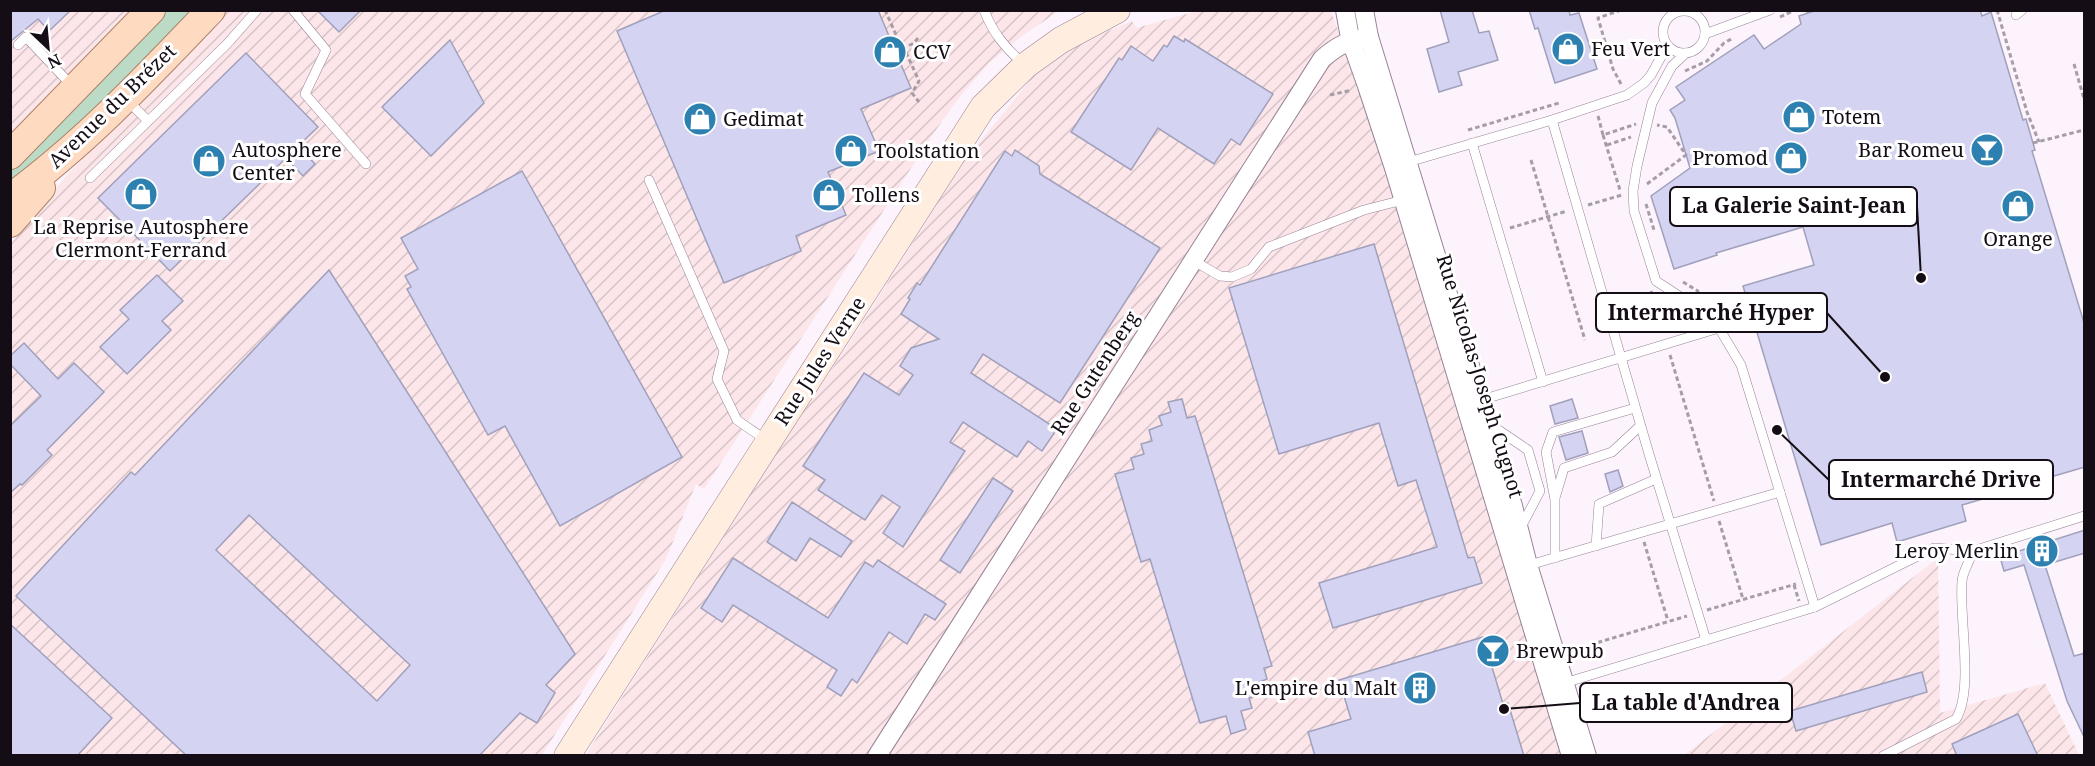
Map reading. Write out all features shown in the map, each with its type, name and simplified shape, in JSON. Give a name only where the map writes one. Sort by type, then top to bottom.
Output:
[{"type":"main road","name":"Avenue du Brézet","points":[[13,146],[75,89],[151,10]]},
{"type":"main road","name":"Avenue du Brézet","points":[[10,198],[69,151],[125,98],[211,10]]},
{"type":"main road","name":"Rue Jules Verne","points":[[567,756],[983,107],[1026,65],[1061,40],[1118,10]]},
{"type":"main road","points":[[10,223],[52,177],[69,151]]},
{"type":"street","name":"Rue Nicolas-Joseph Cugnot","points":[[1345,10],[1360,39]]},
{"type":"street","name":"Rue Nicolas-Joseph Cugnot","points":[[1364,10],[1360,39],[1367,86],[1401,165],[1557,685],[1587,756]]},
{"type":"street","name":"Rue Gutenberg","points":[[877,756],[1322,59],[1336,46],[1360,39]]},
{"type":"street","name":"Rue Nicolas-Joseph Cugnot","points":[[1472,403],[1486,422],[1519,531],[1521,567],[1556,655],[1557,685],[1570,756]]},
{"type":"lane","points":[[90,178],[227,44],[257,10]]},
{"type":"lane","points":[[293,10],[326,50],[305,94],[366,164]]},
{"type":"lane","points":[[984,10],[992,30],[1010,52],[1026,65]]},
{"type":"lane","points":[[1686,53],[1679,53],[1667,46],[1662,33],[1666,14],[1682,11],[1696,13],[1703,23],[1705,33],[1699,47],[1686,53],[1672,66],[1652,104],[1652,124],[1636,166],[1637,189],[1634,211],[1656,281],[1713,318],[1741,365],[1815,607]]},
{"type":"lane","points":[[1705,33],[1771,15]]},
{"type":"lane","points":[[18,45],[26,37],[75,89]]},
{"type":"lane","points":[[1401,165],[1627,95],[1651,75],[1667,46]]},
{"type":"lane","points":[[125,98],[148,120]]},
{"type":"lane","points":[[1552,120],[1640,426],[1706,640]]},
{"type":"lane","points":[[1472,143],[1543,382]]},
{"type":"lane","points":[[649,180],[724,351],[717,379],[737,420],[768,441]]},
{"type":"lane","points":[[1194,261],[1220,276],[1233,277],[1251,270],[1269,247],[1364,210],[1411,198]]},
{"type":"lane","points":[[1472,403],[1719,328]]},
{"type":"lane","points":[[1555,558],[1554,500],[1546,452],[1553,432],[1635,408]]},
{"type":"lane","points":[[1486,422],[1528,450],[1540,491],[1519,531]]},
{"type":"lane","points":[[1554,500],[1564,468],[1612,452],[1640,426]]},
{"type":"lane","points":[[1596,546],[1599,504],[1656,479]]},
{"type":"lane","points":[[1521,567],[1780,492]]},
{"type":"lane","points":[[1557,685],[1815,607],[1934,548],[1973,552],[2085,516]]},
{"type":"lane","points":[[1883,756],[1956,719],[1962,710],[1964,690],[1962,579],[1973,552]]},
{"type":"path","points":[[885,10],[920,81],[912,93],[919,102]]},
{"type":"path","points":[[1622,10],[1598,18],[1613,69],[1627,95]]},
{"type":"path","points":[[1771,15],[1795,10]]},
{"type":"path","points":[[1997,10],[2027,112],[2039,142]]},
{"type":"path","points":[[1680,74],[1707,61],[1724,43],[1738,36]]},
{"type":"path","points":[[904,48],[918,38]]},
{"type":"path","points":[[2074,64],[2085,99]]},
{"type":"path","points":[[1612,88],[1622,85]]},
{"type":"path","points":[[1460,133],[1570,100]]},
{"type":"path","points":[[1595,104],[1624,204]]},
{"type":"path","points":[[1652,124],[1660,116]]},
{"type":"path","points":[[1604,135],[1641,123],[1667,127],[1686,155],[1637,189]]},
{"type":"path","points":[[2033,143],[2085,130]]},
{"type":"path","points":[[1531,160],[1585,340]]},
{"type":"path","points":[[1637,189],[1644,178]]},
{"type":"path","points":[[1637,189],[1654,231]]},
{"type":"path","points":[[1612,329],[1688,307],[1698,291],[1678,279]]},
{"type":"path","points":[[1649,283],[1743,599]]},
{"type":"path","points":[[1641,532],[1668,621]]},
{"type":"path","points":[[1556,655],[1796,585],[1805,574]]},
{"type":"shaded area","points":[[11,11],[140,11],[11,141]]},
{"type":"shaded area","points":[[227,11],[1059,11],[1022,36],[989,63],[961,95],[933,134],[704,489],[696,484],[666,559],[542,755],[11,756],[11,244],[67,175]]},
{"type":"shaded area","points":[[1197,11],[1331,11],[1357,82],[1563,755],[585,756],[964,161],[1033,77],[1078,43],[1132,21],[1136,28]]},
{"type":"shaded area","points":[[1938,558],[1940,713],[2045,683],[2079,755],[1683,756]]},
{"type":"green space","points":[[161,11],[200,11],[11,189],[11,164]]},
{"type":"building","points":[[10,10],[71,10],[49,31],[38,19],[10,42]]},
{"type":"building","points":[[317,10],[361,10],[339,32]]},
{"type":"building","points":[[666,10],[878,10],[911,88],[861,109],[879,151],[828,172],[846,215],[796,236],[801,251],[724,283],[617,31]]},
{"type":"building","points":[[1440,10],[1472,10],[1479,33],[1489,31],[1498,60],[1458,72],[1462,85],[1439,92],[1427,49],[1449,42]]},
{"type":"building","name":"Feu Vert","points":[[1529,10],[1569,10],[1570,15],[1579,13],[1597,69],[1555,83],[1538,28],[1535,29]]},
{"type":"building","points":[[1817,10],[1980,10],[1982,16],[1991,12],[2023,120],[2026,119],[2035,150],[2032,151],[2085,326],[2085,467],[2054,476],[2051,466],[2006,479],[2010,491],[1962,505],[1966,521],[1897,542],[1892,523],[1821,545],[1743,286],[1814,265],[1803,227],[1716,253],[1717,255],[1674,269],[1651,196],[1690,168],[1675,118],[1670,110],[1685,100],[1676,87],[1754,35],[1764,49],[1801,24],[1799,16]]},
{"type":"building","points":[[1174,36],[1184,42],[1185,39],[1273,94],[1240,145],[1231,139],[1214,164],[1158,128],[1131,170],[1071,132],[1119,58],[1122,60],[1131,46],[1153,61],[1164,45],[1167,47]]},
{"type":"building","points":[[450,40],[484,103],[431,156],[382,107]]},
{"type":"building","name":"Autosphere Center","points":[[246,53],[318,127],[298,146],[315,164],[303,176],[286,158],[170,271],[98,198]]},
{"type":"building","points":[[1015,150],[1039,166],[1040,174],[1160,248],[1060,403],[983,354],[971,373],[1057,429],[1042,451],[1028,441],[1017,457],[963,422],[950,442],[965,451],[903,547],[883,533],[900,507],[882,495],[865,520],[818,490],[825,480],[803,466],[864,373],[899,395],[913,375],[900,366],[911,348],[939,339],[901,314],[917,283],[920,285],[1005,151],[1012,156]]},
{"type":"building","points":[[522,171],[682,457],[560,526],[505,426],[488,435],[407,289],[411,287],[405,276],[418,269],[401,238]]},
{"type":"building","points":[[1374,244],[1468,558],[1474,557],[1482,583],[1333,628],[1319,583],[1437,547],[1416,480],[1398,486],[1379,423],[1279,454],[1229,288]]},
{"type":"building","points":[[329,270],[575,654],[546,685],[555,693],[537,723],[520,713],[479,756],[187,756],[16,596],[131,472],[135,475]],"holes":[[[249,515],[410,665],[377,701],[216,550]]]},
{"type":"building","points":[[157,275],[183,301],[162,321],[171,330],[127,374],[100,347],[129,319],[120,310]]},
{"type":"building","points":[[24,343],[58,379],[74,363],[104,392],[47,450],[52,455],[22,485],[20,484],[10,493],[10,426],[41,396],[10,364],[10,356]]},
{"type":"building","points":[[1182,399],[1187,418],[1195,416],[1272,666],[1264,668],[1267,679],[1257,683],[1261,694],[1249,698],[1252,708],[1241,711],[1246,729],[1231,734],[1226,716],[1200,723],[1150,559],[1141,562],[1115,474],[1134,469],[1131,458],[1144,454],[1141,444],[1152,441],[1149,430],[1162,425],[1159,416],[1171,412],[1168,402]]},
{"type":"building","points":[[1572,399],[1578,418],[1555,424],[1550,406]]},
{"type":"building","points":[[1582,431],[1588,453],[1566,460],[1559,437]]},
{"type":"building","points":[[1618,470],[1623,486],[1610,492],[1605,474]]},
{"type":"building","points":[[993,478],[1013,491],[960,573],[940,560]]},
{"type":"building","points":[[792,502],[852,541],[841,557],[810,538],[796,561],[767,542]]},
{"type":"building","points":[[2085,530],[2085,553],[2045,565],[2074,656],[2085,653],[2085,739],[2067,701],[2024,565],[2004,571],[2000,557]]},
{"type":"building","points":[[733,558],[828,618],[865,562],[873,567],[878,560],[946,604],[935,620],[925,614],[907,644],[889,632],[857,683],[852,679],[841,696],[827,687],[837,670],[733,605],[722,622],[701,608]]},
{"type":"building","points":[[10,624],[112,718],[77,756],[10,756]]},
{"type":"building","name":"L'empire du Malt","points":[[1483,637],[1503,704],[1508,703],[1524,756],[1315,756],[1308,732],[1351,719],[1339,680]]},
{"type":"building","points":[[1922,672],[1927,692],[1796,731],[1790,711]]},
{"type":"building","points":[[2018,714],[2038,756],[1957,756],[1952,744]]},
{"type":"place","name":"Feu Vert","points":[[1568,49]]},
{"type":"place","name":"CCV","points":[[890,52]]},
{"type":"place","name":"Totem","points":[[1799,117]]},
{"type":"place","name":"Gedimat","points":[[700,119]]},
{"type":"place","name":"Bar Romeu","points":[[1987,150]]},
{"type":"place","name":"Toolstation","points":[[851,151]]},
{"type":"place","name":"Promod","points":[[1791,158]]},
{"type":"place","name":"Autosphere Center","points":[[209,161]]},
{"type":"place","name":"La Reprise Autosphere Clermont-Ferrand","points":[[141,194]]},
{"type":"place","name":"Tollens","points":[[829,195]]},
{"type":"place","name":"Orange","points":[[2018,206]]},
{"type":"place","name":"La Galerie Saint-Jean","points":[[1921,278]]},
{"type":"place","name":"Intermarché Hyper","points":[[1885,377]]},
{"type":"place","name":"Intermarché Drive","points":[[1777,430]]},
{"type":"place","name":"Leroy Merlin","points":[[2042,551]]},
{"type":"place","name":"Brewpub","points":[[1493,651]]},
{"type":"place","name":"L'empire du Malt","points":[[1420,688]]},
{"type":"place","name":"La table d'Andrea","points":[[1504,709]]}]
